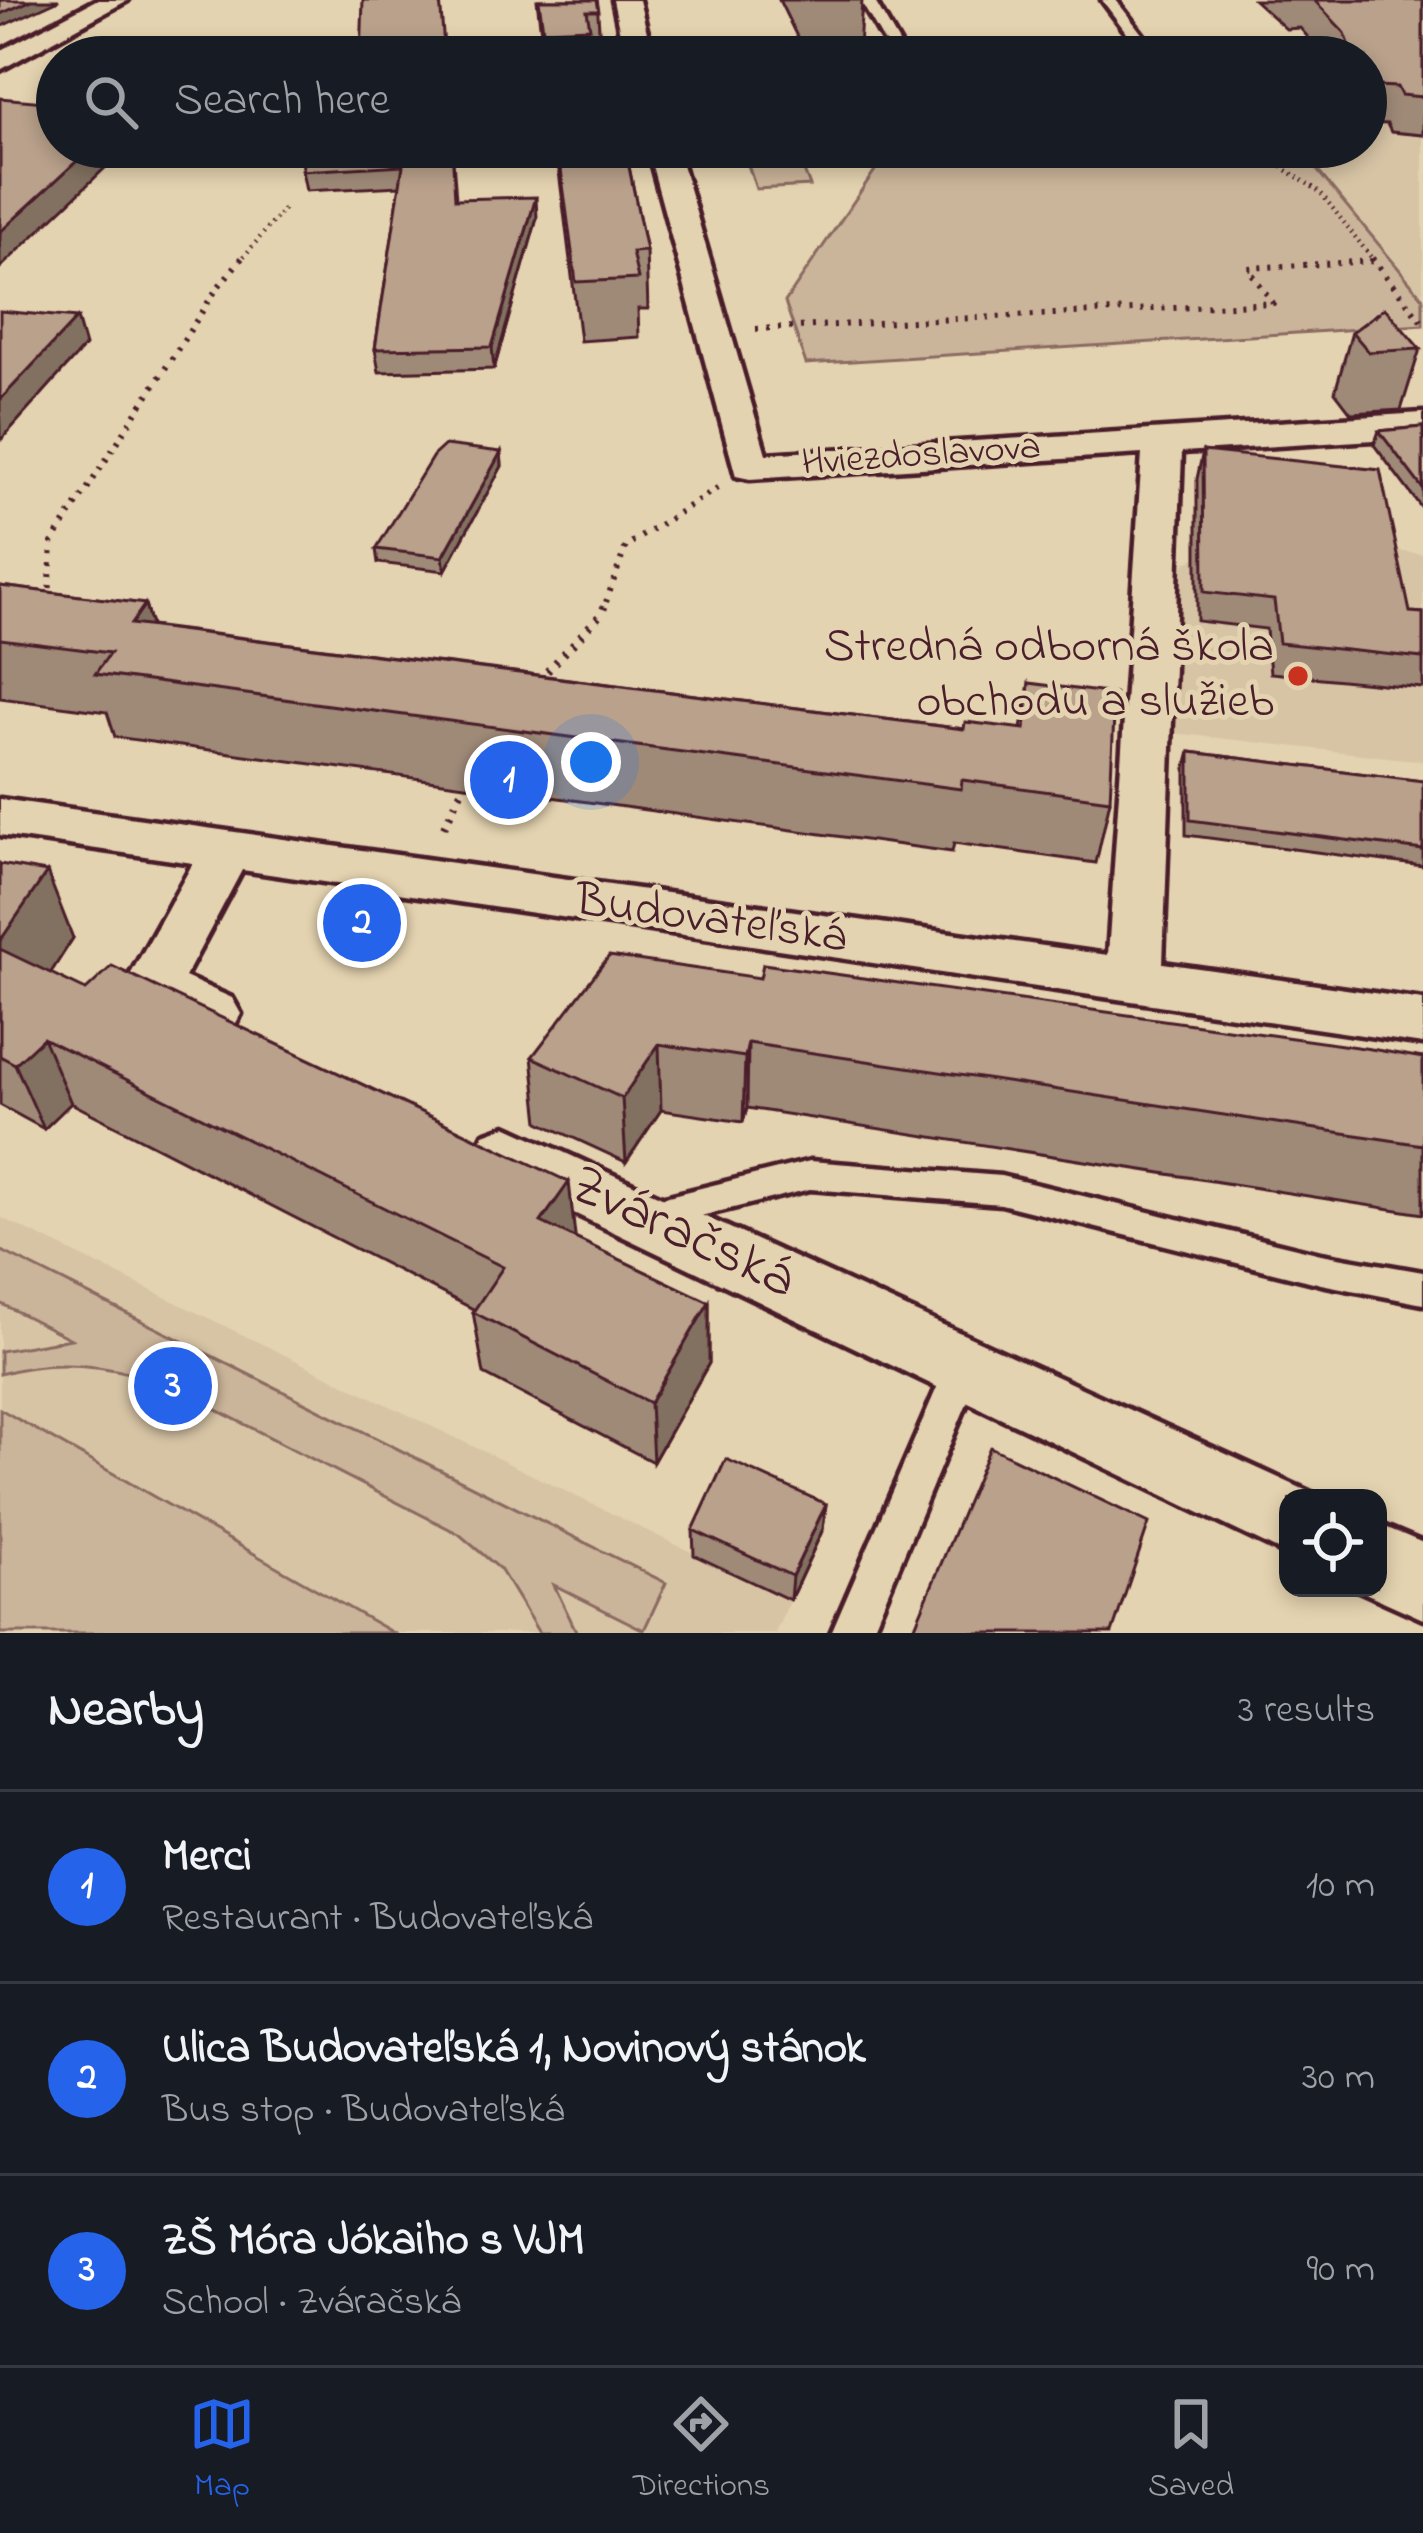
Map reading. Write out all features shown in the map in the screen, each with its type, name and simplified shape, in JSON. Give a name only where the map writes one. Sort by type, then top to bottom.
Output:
[{"type":"street","points":[[52,0],[104,5]]},
{"type":"street","points":[[626,0],[634,36]]},
{"type":"street","points":[[47,36],[104,5]]},
{"type":"street","points":[[0,62],[36,42]]},
{"type":"street","name":"Hviezdoslavova","points":[[668,168],[750,467],[1423,425]]},
{"type":"street","points":[[1134,982],[1162,442]]},
{"type":"street","name":"Budovateľská","points":[[0,817],[1423,1022]]},
{"type":"street","points":[[228,848],[152,986],[259,1036]]},
{"type":"street","name":"Zváračská","points":[[451,1126],[1279,1515]]},
{"type":"street","points":[[1387,1565],[1423,1582]]},
{"type":"lane","points":[[867,0],[888,36]]},
{"type":"lane","points":[[1109,0],[1132,0]]},
{"type":"lane","points":[[1109,0],[1137,36]]},
{"type":"lane","points":[[643,1216],[810,1175],[1001,1190],[1321,1269],[1423,1288]]},
{"type":"lane","points":[[851,1633],[964,1367]]},
{"type":"path","points":[[1284,168],[1320,192],[1423,323]]},
{"type":"path","points":[[49,603],[52,543],[218,287],[284,209]]},
{"type":"path","points":[[712,331],[1273,303],[1248,268],[1375,261]]},
{"type":"path","points":[[537,683],[602,613],[626,546],[750,467]]},
{"type":"path","points":[[444,827],[470,772]]},
{"type":"shaded area","points":[[1423,43],[1423,298],[1315,168],[1387,168],[1387,45]]},
{"type":"shaded area","points":[[749,168],[803,168],[810,186],[756,189]]},
{"type":"shaded area","points":[[877,168],[1315,168],[1423,298],[1423,325],[806,364],[785,302]]},
{"type":"shaded area","name":"Stredná odborná škola obchodu a služieb","points":[[1219,532],[1423,554],[1423,761],[1173,733],[1173,581],[1186,562],[1217,549]]},
{"type":"shaded area","points":[[0,1217],[790,1600],[775,1633],[0,1633]]},
{"type":"shaded area","points":[[0,1250],[666,1583],[644,1630],[554,1585],[577,1633],[539,1633],[500,1569],[459,1534],[160,1381],[80,1366],[40,1366],[0,1374],[0,1351],[71,1339],[0,1303]]},
{"type":"shaded area","points":[[0,1409],[393,1633],[0,1633]]},
{"type":"building","points":[[0,0],[32,0],[0,14]]},
{"type":"building","points":[[363,0],[440,0],[443,36],[362,36]]},
{"type":"building","points":[[539,0],[597,0],[599,11],[587,11],[590,28],[543,30]]},
{"type":"building","points":[[1314,0],[1423,0],[1423,97],[1401,95],[1397,87],[1387,87],[1387,36],[1345,33]]},
{"type":"building","points":[[0,98],[36,101],[36,168],[69,168],[0,232]]},
{"type":"building","points":[[403,168],[453,168],[455,199],[536,197],[492,347],[375,349]]},
{"type":"building","points":[[561,168],[629,168],[646,251],[632,252],[638,279],[576,282]]},
{"type":"building","points":[[1385,308],[1420,349],[1369,352],[1352,332]]},
{"type":"building","points":[[0,311],[77,318],[0,400]]},
{"type":"building","points":[[1423,427],[1423,489],[1379,431]]},
{"type":"building","points":[[445,445],[501,452],[443,557],[376,549],[433,456]]},
{"type":"building","points":[[1203,451],[1380,470],[1410,612],[1423,613],[1423,658],[1279,643],[1274,600],[1204,592]]},
{"type":"building","points":[[0,586],[145,604],[131,624],[964,729],[965,722],[1025,729],[1029,683],[1115,694],[1110,800],[962,780],[961,789],[95,674],[110,653],[0,639]]},
{"type":"building","points":[[1190,752],[1423,781],[1423,850],[1190,820]]},
{"type":"building","points":[[0,864],[47,872],[0,941]]},
{"type":"building","points":[[0,949],[86,990],[112,966],[569,1182],[541,1222],[709,1302],[650,1403],[473,1312],[503,1267],[43,1038],[15,1064],[0,1056]]},
{"type":"building","points":[[609,956],[760,978],[763,964],[1423,1058],[1423,1145],[748,1043],[745,1057],[659,1044],[622,1098],[532,1057]]},
{"type":"building","points":[[990,1447],[1149,1523],[1112,1633],[912,1633]]},
{"type":"building","points":[[726,1459],[826,1504],[792,1576],[693,1530]]},
{"type":"place","name":"Stredná odborná škola obchodu a služieb","points":[[1298,676]]},
{"type":"place","name":"Merci","points":[[509,780]]},
{"type":"place","name":"Ulica Budovateľská 1, Novinový stánok","points":[[362,923]]},
{"type":"place","name":"ZŠ Móra Jókaiho s VJM","points":[[173,1386]]}]
